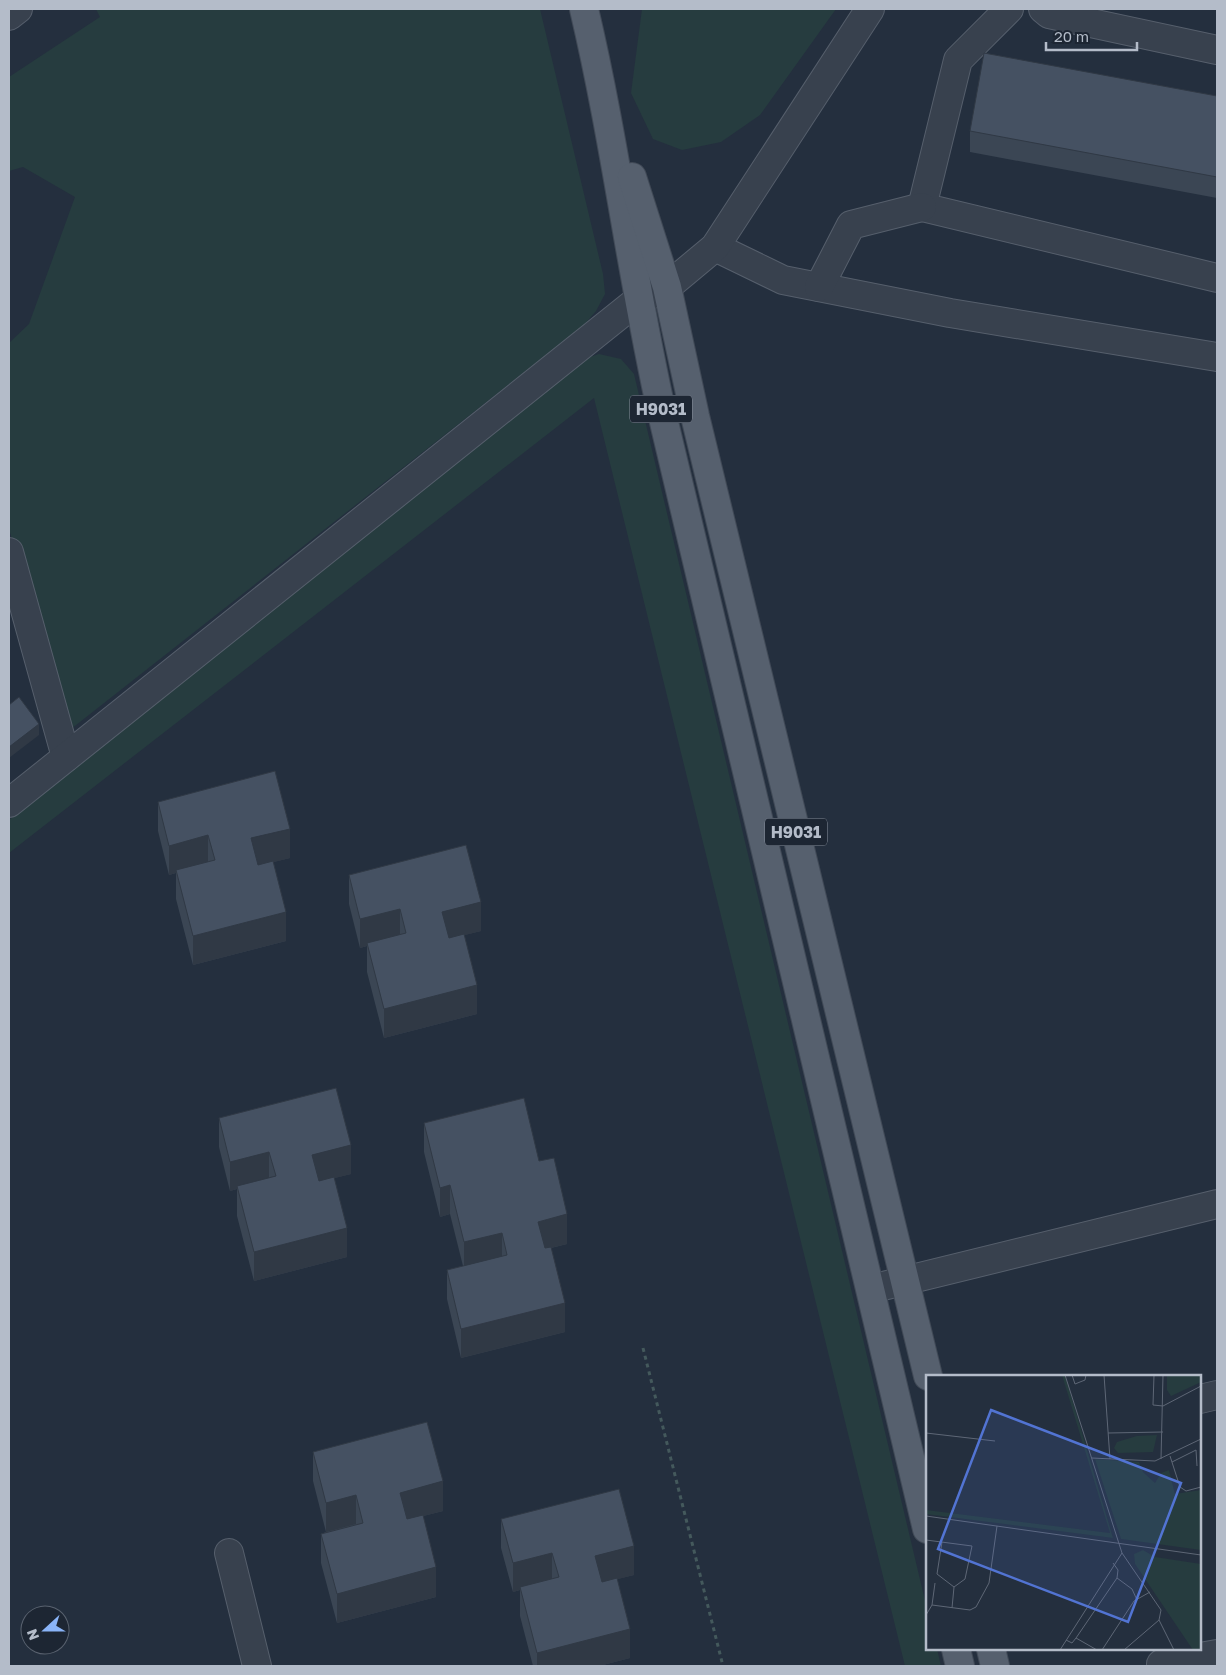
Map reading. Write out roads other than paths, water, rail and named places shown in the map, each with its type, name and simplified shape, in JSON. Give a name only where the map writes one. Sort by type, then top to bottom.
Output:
[{"type":"main road","name":"Н9031","points":[[584,9],[601,80],[638,300],[665,427],[926,1524]]},
{"type":"main road","name":"Н9031","points":[[601,80],[667,287],[698,426],[928,1375]]},
{"type":"main road","points":[[956,1650],[960,1666]]},
{"type":"main road","points":[[991,1650],[995,1666]]},
{"type":"street","points":[[9,16],[18,9]]},
{"type":"street","points":[[9,803],[638,300],[667,287],[715,247],[870,9]]},
{"type":"street","points":[[922,207],[958,60],[1009,9]]},
{"type":"street","points":[[1043,9],[1049,14],[1217,50]]},
{"type":"street","points":[[819,287],[852,225],[922,207],[1217,278]]},
{"type":"street","points":[[715,247],[783,280],[950,313],[1217,357]]},
{"type":"street","points":[[9,552],[18,621],[66,756]]},
{"type":"street","points":[[871,1289],[1217,1204]]},
{"type":"street","points":[[1201,1399],[1217,1395]]},
{"type":"street","points":[[229,1553],[256,1666]]},
{"type":"street","points":[[1160,1660],[1217,1654]]}]
